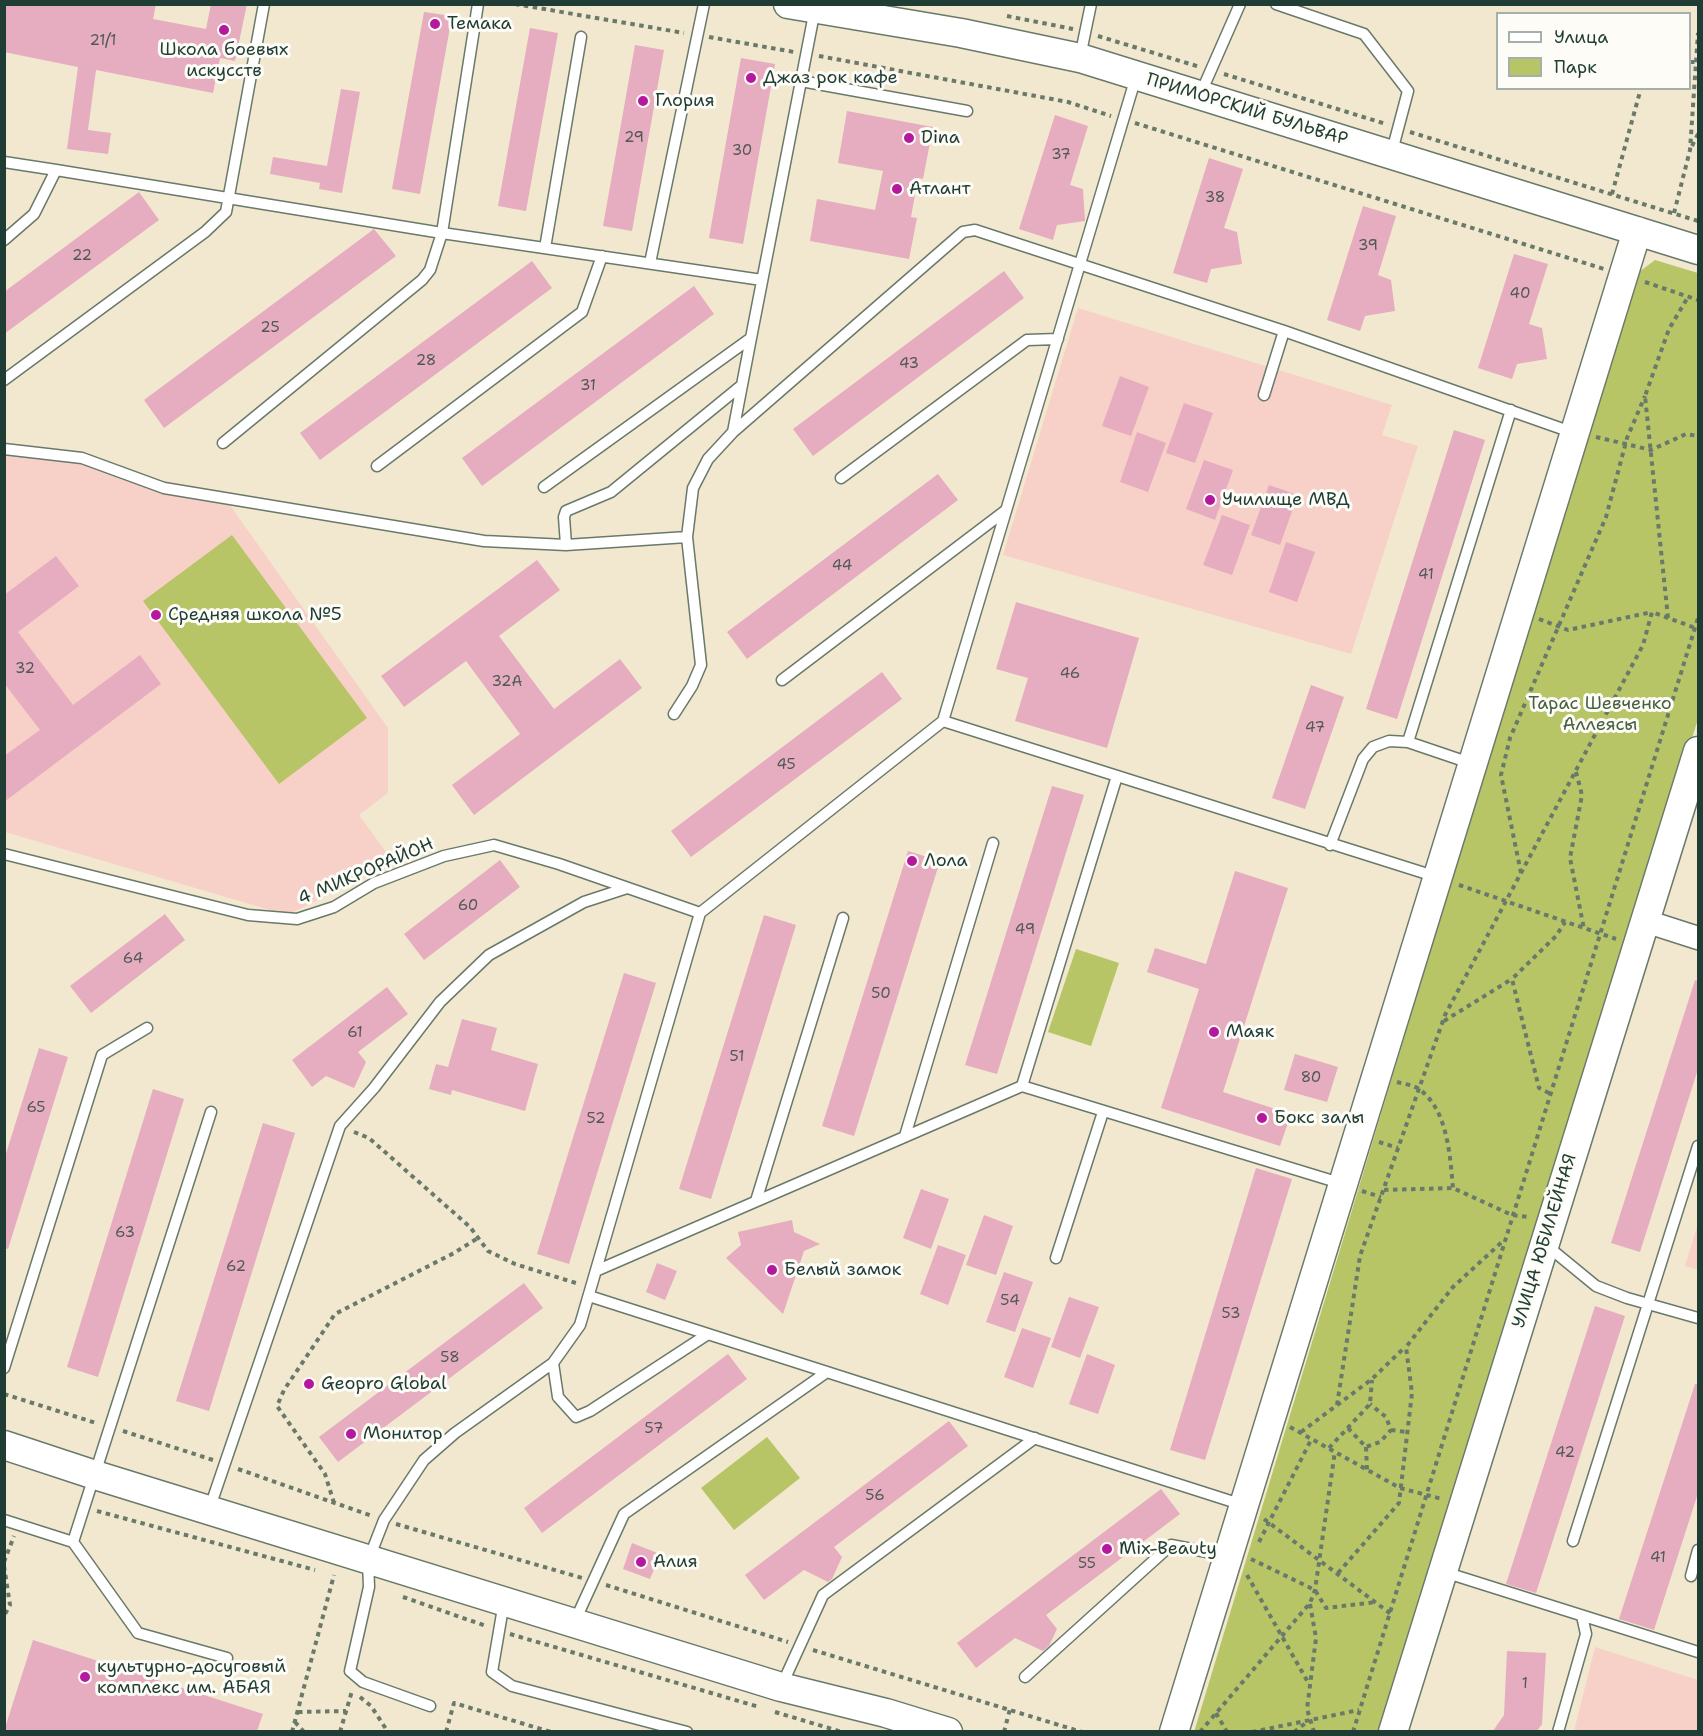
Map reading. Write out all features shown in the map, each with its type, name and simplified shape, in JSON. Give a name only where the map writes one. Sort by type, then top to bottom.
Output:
[{"type":"street","name":"ПРИМОРСКИЙ БУЛЬВАР","points":[[801,7],[878,12],[1082,45],[1137,76],[1205,83],[1395,142],[1637,231],[1698,250]]},
{"type":"street","points":[[1174,1731],[1241,1562],[1244,1505],[1347,1186],[1438,877],[1637,231]]},
{"type":"street","name":"УЛИЦА ЮБИЛЕЙНАЯ","points":[[1394,1731],[1547,1231],[1698,751]]},
{"type":"street","points":[[1641,933],[1698,938]]},
{"type":"street","points":[[4,1445],[209,1510],[368,1574],[504,1602],[574,1623],[777,1699],[884,1717],[948,1731]]},
{"type":"lane","points":[[4,380],[205,232],[226,212],[264,4]]},
{"type":"lane","points":[[223,443],[422,280],[430,270],[442,233],[478,4]]},
{"type":"lane","points":[[650,263],[704,4]]},
{"type":"lane","points":[[1082,45],[1091,4]]},
{"type":"lane","points":[[1205,83],[1240,4]]},
{"type":"lane","points":[[1276,4],[1364,34],[1408,91],[1395,142]]},
{"type":"lane","points":[[733,432],[806,54],[801,7]]},
{"type":"lane","points":[[545,248],[581,37]]},
{"type":"lane","points":[[430,1706],[363,1682],[350,1671],[368,1574],[384,1521],[424,1460],[455,1433],[553,1363],[580,1325],[598,1270],[700,913],[943,720],[1137,76]]},
{"type":"lane","points":[[801,81],[967,111]]},
{"type":"lane","points":[[4,162],[442,233],[762,280]]},
{"type":"lane","points":[[4,240],[34,214],[56,170]]},
{"type":"lane","points":[[674,714],[692,686],[701,665],[687,537],[693,488],[708,459],[733,432],[963,232],[975,230],[1284,331],[1575,433]]},
{"type":"lane","points":[[377,466],[582,312],[602,256]]},
{"type":"lane","points":[[1264,395],[1284,331]]},
{"type":"lane","points":[[544,487],[751,338]]},
{"type":"lane","points":[[841,478],[1027,340],[1058,339]]},
{"type":"lane","points":[[566,545],[564,517],[566,511],[611,492],[742,385]]},
{"type":"lane","points":[[1408,742],[1511,410]]},
{"type":"lane","points":[[4,449],[82,458],[154,485],[187,492],[484,541],[566,545],[687,537]]},
{"type":"lane","points":[[782,680],[1006,511]]},
{"type":"lane","points":[[943,720],[1330,845],[1438,877]]},
{"type":"lane","points":[[1330,845],[1363,759],[1373,747],[1389,741],[1408,742],[1473,764]]},
{"type":"lane","points":[[1022,1086],[1117,776]]},
{"type":"lane","points":[[905,1136],[993,843]]},
{"type":"lane","name":"4 МИКРОРАЙОН","points":[[4,854],[248,915],[297,919],[334,908],[374,883],[444,856],[494,845],[700,913]]},
{"type":"lane","points":[[209,1510],[340,1126],[374,1089],[440,1002],[489,955],[584,902],[627,888]]},
{"type":"lane","points":[[756,1201],[843,918]]},
{"type":"lane","points":[[4,1368],[102,1055],[147,1028]]},
{"type":"lane","points":[[598,1270],[1022,1086],[1347,1186]]},
{"type":"lane","points":[[73,1542],[212,1112]]},
{"type":"lane","points":[[1056,1257],[1103,1112]]},
{"type":"lane","points":[[1573,1541],[1698,1146]]},
{"type":"lane","points":[[1547,1231],[1596,1286],[1627,1298],[1698,1318]]},
{"type":"lane","points":[[589,1296],[1244,1505]]},
{"type":"lane","points":[[553,1363],[558,1397],[576,1417],[590,1411],[708,1334]]},
{"type":"lane","points":[[574,1623],[624,1514],[827,1372]]},
{"type":"lane","points":[[777,1699],[823,1595],[1035,1438]]},
{"type":"lane","points":[[4,1520],[73,1542],[138,1633],[227,1658]]},
{"type":"lane","points":[[1026,1677],[1171,1545],[1241,1562]]},
{"type":"lane","points":[[1691,1576],[1698,1550]]},
{"type":"lane","points":[[1443,1571],[1698,1652]]},
{"type":"lane","points":[[504,1602],[492,1672],[512,1686],[687,1731]]},
{"type":"lane","points":[[1558,1731],[1586,1634],[1582,1616]]},
{"type":"path","points":[[515,4],[1068,102],[1698,300]]},
{"type":"path","points":[[999,15],[1082,45],[1395,142],[1612,194],[1698,221]]},
{"type":"path","points":[[1674,213],[1690,150],[1698,33]]},
{"type":"path","points":[[1691,62],[1696,62]]},
{"type":"path","points":[[1612,194],[1640,90]]},
{"type":"path","points":[[1690,150],[1698,134]]},
{"type":"path","points":[[1521,874],[1501,775],[1510,738],[1606,517],[1626,443],[1669,329],[1688,297]]},
{"type":"path","points":[[1645,396],[1668,618]]},
{"type":"path","points":[[1575,433],[1651,450],[1686,434],[1698,436]]},
{"type":"path","points":[[1520,612],[1568,630],[1652,612],[1697,628]]},
{"type":"path","points":[[1336,1405],[1360,1256],[1443,1021],[1643,645],[1652,612]]},
{"type":"path","points":[[1353,1731],[1391,1614],[1549,1093],[1697,628],[1698,618]]},
{"type":"path","points":[[1576,771],[1582,795],[1570,858],[1584,929]]},
{"type":"path","points":[[1438,877],[1599,934],[1641,933]]},
{"type":"path","points":[[1443,1021],[1512,979],[1556,936],[1565,922]]},
{"type":"path","points":[[1512,979],[1539,1088],[1549,1093]]},
{"type":"path","points":[[1390,1080],[1419,1089],[1437,1112],[1447,1138],[1453,1188]]},
{"type":"path","points":[[340,1126],[369,1138],[478,1238],[488,1251],[515,1264],[577,1283],[589,1296]]},
{"type":"path","points":[[1369,1139],[1398,1148]]},
{"type":"path","points":[[1347,1186],[1381,1197]]},
{"type":"path","points":[[1383,1190],[1453,1188],[1547,1231]]},
{"type":"path","points":[[334,1503],[324,1474],[277,1406],[284,1390],[335,1314],[454,1253],[478,1238]]},
{"type":"path","points":[[1300,1432],[1372,1379],[1406,1347],[1453,1287],[1504,1240]]},
{"type":"path","points":[[1338,1573],[1399,1503],[1412,1393],[1406,1347]]},
{"type":"path","points":[[1329,1448],[1370,1404],[1372,1379]]},
{"type":"path","points":[[4,1394],[223,1464],[384,1521],[593,1581],[1082,1731]]},
{"type":"path","points":[[1370,1404],[1386,1417],[1390,1430]]},
{"type":"path","points":[[1269,1422],[1312,1438],[1366,1471],[1400,1488],[1463,1504]]},
{"type":"path","points":[[1348,1428],[1366,1447],[1366,1471]]},
{"type":"path","points":[[1390,1430],[1407,1432]]},
{"type":"path","points":[[1366,1447],[1380,1442],[1390,1430]]},
{"type":"path","points":[[1241,1562],[1269,1523],[1312,1438]]},
{"type":"path","points":[[1200,1731],[1310,1603],[1315,1590],[1335,1451]]},
{"type":"path","points":[[1244,1505],[1319,1558],[1391,1614]]},
{"type":"path","points":[[84,1509],[334,1575],[368,1574],[500,1631],[762,1708]]},
{"type":"path","points":[[4,1616],[10,1605],[4,1564],[18,1524]]},
{"type":"path","points":[[1241,1562],[1315,1590],[1326,1608],[1376,1602]]},
{"type":"path","points":[[1241,1562],[1281,1638],[1309,1684]]},
{"type":"path","points":[[292,1731],[334,1575]]},
{"type":"path","points":[[1310,1603],[1316,1638],[1306,1709],[1314,1731]]},
{"type":"path","points":[[340,1731],[356,1676]]},
{"type":"path","points":[[352,1691],[370,1706],[388,1731]]},
{"type":"path","points":[[777,1699],[842,1731]]},
{"type":"path","points":[[446,1731],[454,1702],[551,1731]]},
{"type":"path","points":[[1004,1731],[1010,1709]]},
{"type":"path","points":[[1252,1731],[1360,1710]]},
{"type":"path","points":[[298,1712],[346,1711]]},
{"type":"path","points":[[1216,1713],[1227,1731]]},
{"type":"path","points":[[1294,1731],[1310,1720]]},
{"type":"path","points":[[295,1722],[304,1731]]},
{"type":"shaded area","name":"Училище МВД","points":[[1078,308],[1392,405],[1382,435],[1418,446],[1351,654],[1003,555]]},
{"type":"shaded area","name":"Средняя школа №5","points":[[4,452],[87,461],[227,501],[388,728],[388,793],[359,815],[394,863],[287,915],[5,832]]},
{"type":"shaded area","points":[[1698,1223],[1698,1270],[1685,1266]]},
{"type":"shaded area","points":[[1595,1647],[1698,1680],[1698,1731],[1574,1731]]},
{"type":"green space","name":"Тарас Шевченко Аллеясы","points":[[1655,260],[1698,273],[1698,719],[1380,1731],[1194,1732],[1635,275]]},
{"type":"green space","points":[[232,535],[367,718],[279,784],[143,601]]},
{"type":"green space","points":[[1076,949],[1119,963],[1091,1046],[1048,1032]]},
{"type":"green space","points":[[767,1437],[800,1478],[734,1530],[701,1488]]},
{"type":"building","points":[[4,4],[156,4],[153,19],[206,29],[211,4],[247,4],[235,61],[220,58],[213,93],[96,70],[88,130],[111,133],[108,154],[67,149],[78,67],[4,52]]},
{"type":"building","points":[[424,12],[452,16],[420,194],[392,189]]},
{"type":"building","points":[[530,28],[558,33],[526,211],[498,206]]},
{"type":"building","points":[[635,45],[664,50],[632,231],[603,226]]},
{"type":"building","points":[[741,58],[775,64],[743,244],[709,238]]},
{"type":"building","points":[[341,89],[360,92],[342,193],[319,189],[320,183],[270,174],[273,157],[327,166]]},
{"type":"building","name":"Атлант","points":[[847,111],[933,127],[923,179],[918,178],[911,217],[917,218],[909,259],[810,241],[817,199],[875,210],[883,171],[838,163]]},
{"type":"building","points":[[1055,115],[1088,126],[1070,185],[1083,189],[1085,221],[1057,225],[1053,240],[1019,229]]},
{"type":"building","points":[[1209,158],[1243,169],[1224,228],[1237,232],[1242,264],[1211,269],[1207,283],[1173,273]]},
{"type":"building","points":[[139,192],[159,220],[4,334],[4,292]]},
{"type":"building","points":[[1363,206],[1396,216],[1378,275],[1391,280],[1395,311],[1365,316],[1360,331],[1327,320]]},
{"type":"building","points":[[374,229],[396,256],[164,428],[144,400]]},
{"type":"building","points":[[1514,254],[1548,264],[1529,324],[1542,328],[1547,359],[1517,364],[1512,379],[1478,368]]},
{"type":"building","points":[[532,261],[552,288],[320,460],[300,433]]},
{"type":"building","points":[[1004,271],[1024,298],[813,456],[793,429]]},
{"type":"building","points":[[694,286],[714,314],[482,486],[462,458]]},
{"type":"building","points":[[1120,376],[1149,387],[1131,436],[1102,426]]},
{"type":"building","points":[[1184,403],[1213,413],[1195,463],[1166,453]]},
{"type":"building","points":[[1454,430],[1485,440],[1397,719],[1366,709]]},
{"type":"building","points":[[1137,432],[1166,443],[1148,492],[1120,482]]},
{"type":"building","points":[[1204,460],[1233,470],[1215,520],[1186,509]]},
{"type":"building","points":[[938,474],[958,500],[747,659],[727,632]]},
{"type":"building","points":[[1269,485],[1298,495],[1280,545],[1251,535]]},
{"type":"building","points":[[1222,515],[1250,525],[1232,575],[1203,565]]},
{"type":"building","points":[[1286,542],[1315,552],[1297,602],[1269,592]]},
{"type":"building","points":[[56,556],[79,586],[18,632],[73,705],[140,655],[161,684],[4,802],[4,756],[40,730],[4,683],[4,595]]},
{"type":"building","points":[[537,560],[560,590],[499,636],[554,709],[620,659],[642,688],[474,815],[452,785],[520,734],[466,661],[404,707],[381,676]]},
{"type":"building","points":[[1016,602],[1139,638],[1107,748],[1015,721],[1028,678],[996,669]]},
{"type":"building","points":[[882,672],[902,699],[691,857],[671,831]]},
{"type":"building","points":[[1311,685],[1344,697],[1305,809],[1272,798]]},
{"type":"building","points":[[1052,786],[1084,795],[997,1074],[965,1065]]},
{"type":"building","points":[[908,851],[940,861],[854,1136],[822,1126]]},
{"type":"building","points":[[500,860],[520,887],[424,960],[404,934]]},
{"type":"building","name":"Маяк","points":[[1235,871],[1288,888],[1223,1092],[1291,1114],[1280,1146],[1161,1108],[1199,989],[1147,972],[1155,948],[1206,964]]},
{"type":"building","points":[[165,914],[185,940],[91,1013],[70,986]]},
{"type":"building","points":[[764,915],[796,925],[711,1199],[679,1189]]},
{"type":"building","points":[[624,973],[656,983],[569,1264],[537,1254]]},
{"type":"building","points":[[1695,980],[1698,981],[1698,1069],[1640,1252],[1611,1243]]},
{"type":"building","points":[[387,987],[408,1014],[358,1052],[366,1062],[354,1088],[326,1076],[312,1087],[292,1060]]},
{"type":"building","points":[[462,1019],[497,1028],[491,1050],[538,1064],[525,1111],[452,1090],[451,1095],[429,1089],[436,1064],[448,1067]]},
{"type":"building","points":[[39,1048],[68,1057],[8,1249],[4,1248],[4,1160]]},
{"type":"building","points":[[1295,1054],[1338,1067],[1327,1102],[1284,1090]]},
{"type":"building","points":[[153,1089],[184,1099],[98,1377],[67,1367]]},
{"type":"building","points":[[263,1123],[295,1133],[209,1411],[176,1401]]},
{"type":"building","points":[[1256,1168],[1292,1179],[1205,1460],[1170,1450]]},
{"type":"building","points":[[921,1189],[949,1199],[931,1249],[903,1238]]},
{"type":"building","points":[[984,1215],[1013,1226],[996,1275],[966,1265]]},
{"type":"building","points":[[792,1220],[794,1232],[820,1244],[804,1251],[783,1314],[726,1258],[741,1245],[738,1232]]},
{"type":"building","points":[[938,1245],[966,1255],[948,1305],[920,1294]]},
{"type":"building","points":[[657,1263],[677,1271],[665,1300],[646,1292]]},
{"type":"building","points":[[1004,1272],[1033,1282],[1015,1332],[986,1322]]},
{"type":"building","points":[[524,1283],[543,1308],[338,1462],[319,1437]]},
{"type":"building","points":[[1069,1297],[1099,1307],[1080,1358],[1051,1347]]},
{"type":"building","points":[[1595,1306],[1625,1316],[1536,1593],[1506,1584]]},
{"type":"building","points":[[1022,1328],[1051,1338],[1033,1388],[1004,1377]]},
{"type":"building","points":[[728,1354],[747,1379],[542,1533],[524,1508]]},
{"type":"building","points":[[1087,1354],[1115,1365],[1098,1414],[1069,1404]]},
{"type":"building","points":[[1695,1384],[1698,1384],[1698,1493],[1654,1630],[1619,1619]]},
{"type":"building","points":[[949,1421],[968,1446],[834,1547],[842,1557],[832,1579],[828,1582],[804,1570],[764,1600],[745,1575]]},
{"type":"building","points":[[1161,1489],[1180,1514],[1046,1615],[1057,1629],[1049,1646],[1043,1651],[1015,1638],[976,1668],[957,1643]]},
{"type":"building","name":"Алия","points":[[632,1543],[660,1554],[650,1579],[623,1569]]},
{"type":"building","name":"культурно-досуговый комплекс им. АБАЯ","points":[[33,1640],[263,1714],[257,1731],[4,1731]]},
{"type":"building","points":[[1507,1651],[1546,1653],[1542,1724],[1537,1731],[1493,1731],[1504,1715]]},
{"type":"place","name":"Темака","points":[[435,24]]},
{"type":"place","name":"Школа боевых искусств","points":[[224,30]]},
{"type":"place","name":"Джаз рок кафе","points":[[751,78]]},
{"type":"place","name":"Глория","points":[[643,101]]},
{"type":"place","name":"Dina","points":[[909,138]]},
{"type":"place","name":"Атлант","points":[[897,189]]},
{"type":"place","name":"Училище МВД","points":[[1210,500]]},
{"type":"place","name":"Средняя школа №5","points":[[156,615]]},
{"type":"place","name":"Лола","points":[[912,861]]},
{"type":"place","name":"Маяк","points":[[1214,1032]]},
{"type":"place","name":"Бокс залы","points":[[1262,1118]]},
{"type":"place","name":"Белый замок","points":[[772,1270]]},
{"type":"place","name":"Geopro Global","points":[[309,1384]]},
{"type":"place","name":"Монитор","points":[[351,1434]]},
{"type":"place","name":"Mix-Beauty","points":[[1107,1549]]},
{"type":"place","name":"Алия","points":[[641,1562]]},
{"type":"place","name":"культурно-досуговый комплекс им. АБАЯ","points":[[85,1677]]}]
